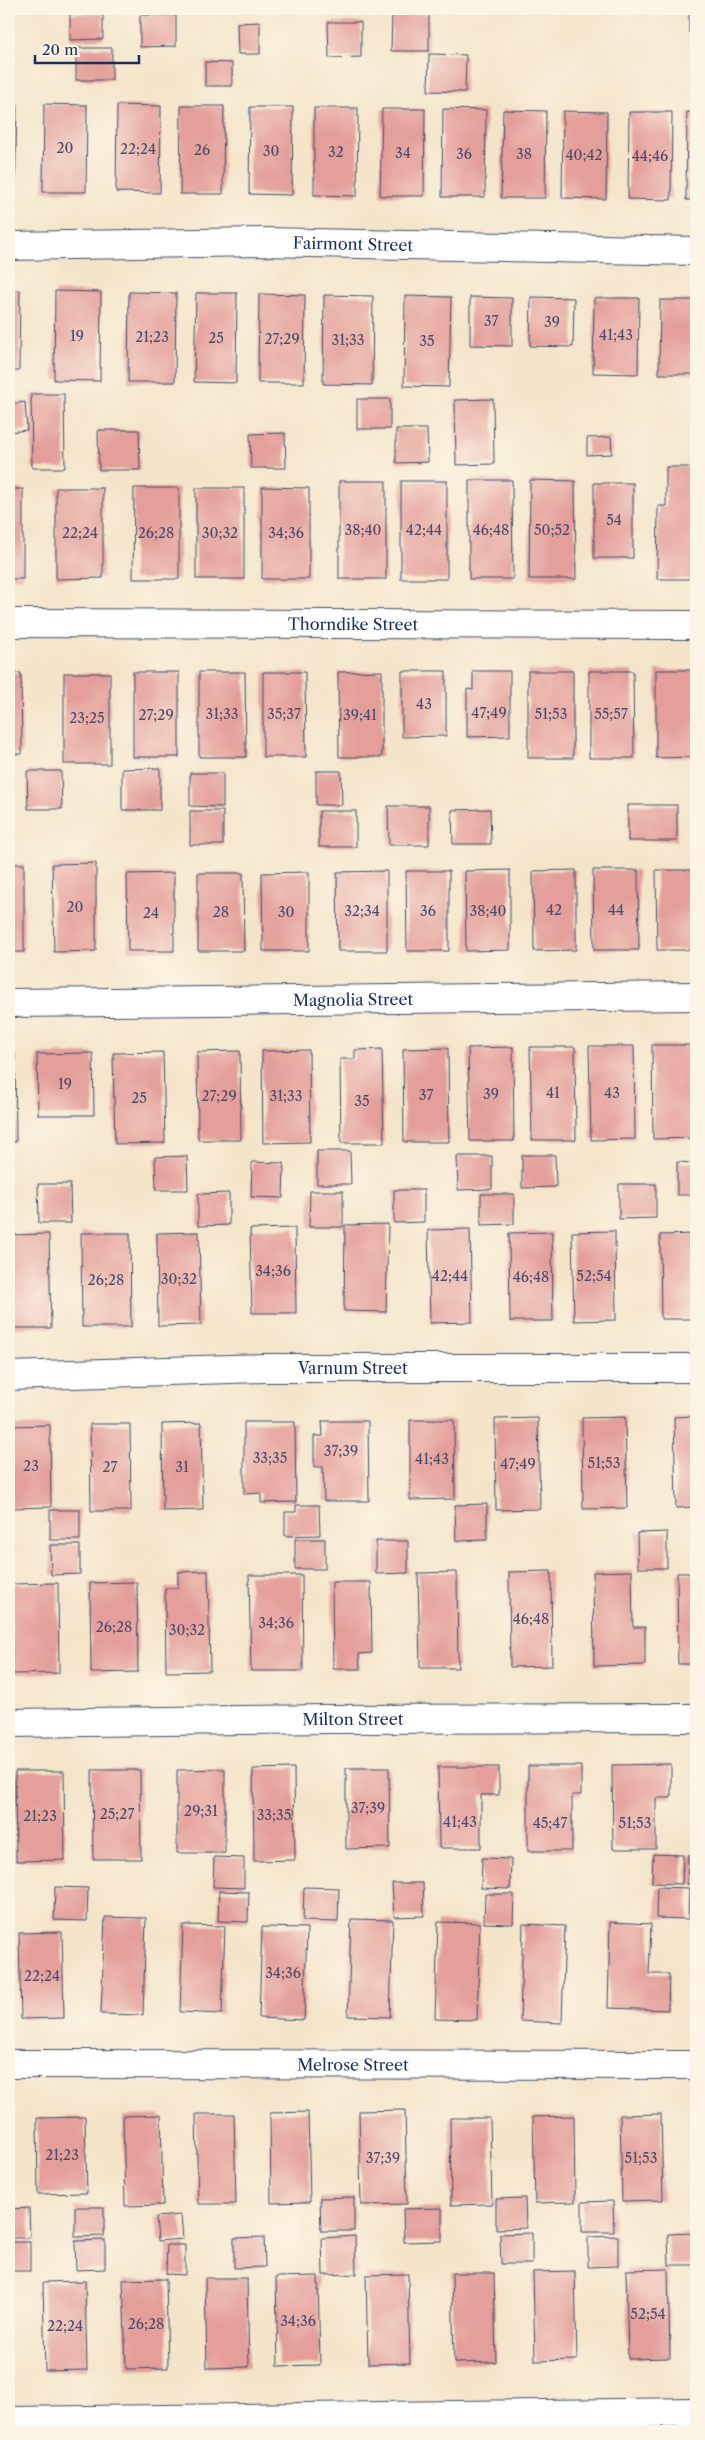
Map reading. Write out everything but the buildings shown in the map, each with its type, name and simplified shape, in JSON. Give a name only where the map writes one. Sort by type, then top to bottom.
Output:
[{"type":"street","name":"Fairmont Street","points":[[9,246],[263,242],[696,251]]},
{"type":"street","name":"Thorndike Street","points":[[9,623],[696,625]]},
{"type":"street","name":"Magnolia Street","points":[[9,1003],[696,996]]},
{"type":"street","name":"Varnum Street","points":[[9,1376],[265,1368],[696,1368]]},
{"type":"street","name":"Milton Street","points":[[9,1723],[326,1719],[696,1718]]},
{"type":"street","name":"Melrose Street","points":[[9,2064],[696,2065]]},
{"type":"street","points":[[9,2421],[696,2412]]}]
